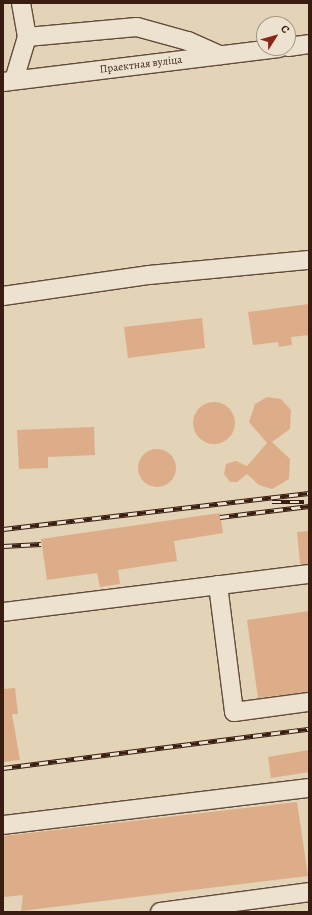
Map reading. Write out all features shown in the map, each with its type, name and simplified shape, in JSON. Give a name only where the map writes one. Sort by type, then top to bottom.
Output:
[{"type":"street","points":[[9,81],[27,37],[21,3]]},
{"type":"street","points":[[27,37],[136,28],[188,41],[220,56]]},
{"type":"street","points":[[296,46],[309,44]]},
{"type":"street","name":"Праектная вуліца","points":[[9,81],[256,51]]},
{"type":"street","points":[[3,296],[149,275],[309,260]]},
{"type":"street","points":[[3,612],[309,574]]},
{"type":"street","points":[[218,585],[234,712],[309,702]]},
{"type":"street","points":[[3,825],[309,788]]},
{"type":"street","points":[[160,912],[309,892]]},
{"type":"building","points":[[309,304],[309,335],[291,337],[292,345],[279,347],[278,342],[253,345],[248,312]]},
{"type":"building","points":[[202,318],[205,348],[128,358],[124,327]]},
{"type":"building","points":[[267,397],[281,399],[291,410],[290,429],[272,442],[290,459],[289,479],[272,489],[259,485],[247,474],[237,482],[230,482],[224,474],[226,464],[236,461],[247,466],[267,443],[249,422],[255,404]]},
{"type":"building","points":[[210,402],[218,402],[226,405],[232,411],[235,423],[232,435],[226,441],[218,444],[210,444],[202,441],[196,435],[193,427],[193,419],[196,411],[202,405]]},
{"type":"building","points":[[94,427],[95,455],[48,457],[48,468],[19,469],[17,430]]},
{"type":"building","points":[[153,449],[161,449],[168,452],[173,457],[176,468],[173,479],[168,484],[161,487],[153,487],[146,484],[141,479],[138,472],[138,464],[141,457],[146,452]]},
{"type":"building","points":[[220,513],[223,533],[174,541],[177,561],[118,570],[120,584],[100,587],[97,573],[47,580],[41,539]]},
{"type":"building","points":[[309,531],[309,564],[300,564],[297,532]]},
{"type":"building","points":[[309,611],[309,692],[258,698],[247,620]]},
{"type":"building","points":[[15,688],[18,714],[12,714],[20,760],[3,762],[3,689]]},
{"type":"building","points":[[309,750],[309,772],[271,778],[268,757]]},
{"type":"building","points":[[297,802],[308,876],[21,911],[23,895],[3,897],[3,836]]},
{"type":"railway","points":[[3,529],[309,493]]},
{"type":"railway","points":[[272,502],[304,502]]},
{"type":"railway","points":[[220,517],[309,506]]},
{"type":"railway","points":[[3,546],[41,544]]},
{"type":"railway","points":[[3,768],[309,729]]}]
